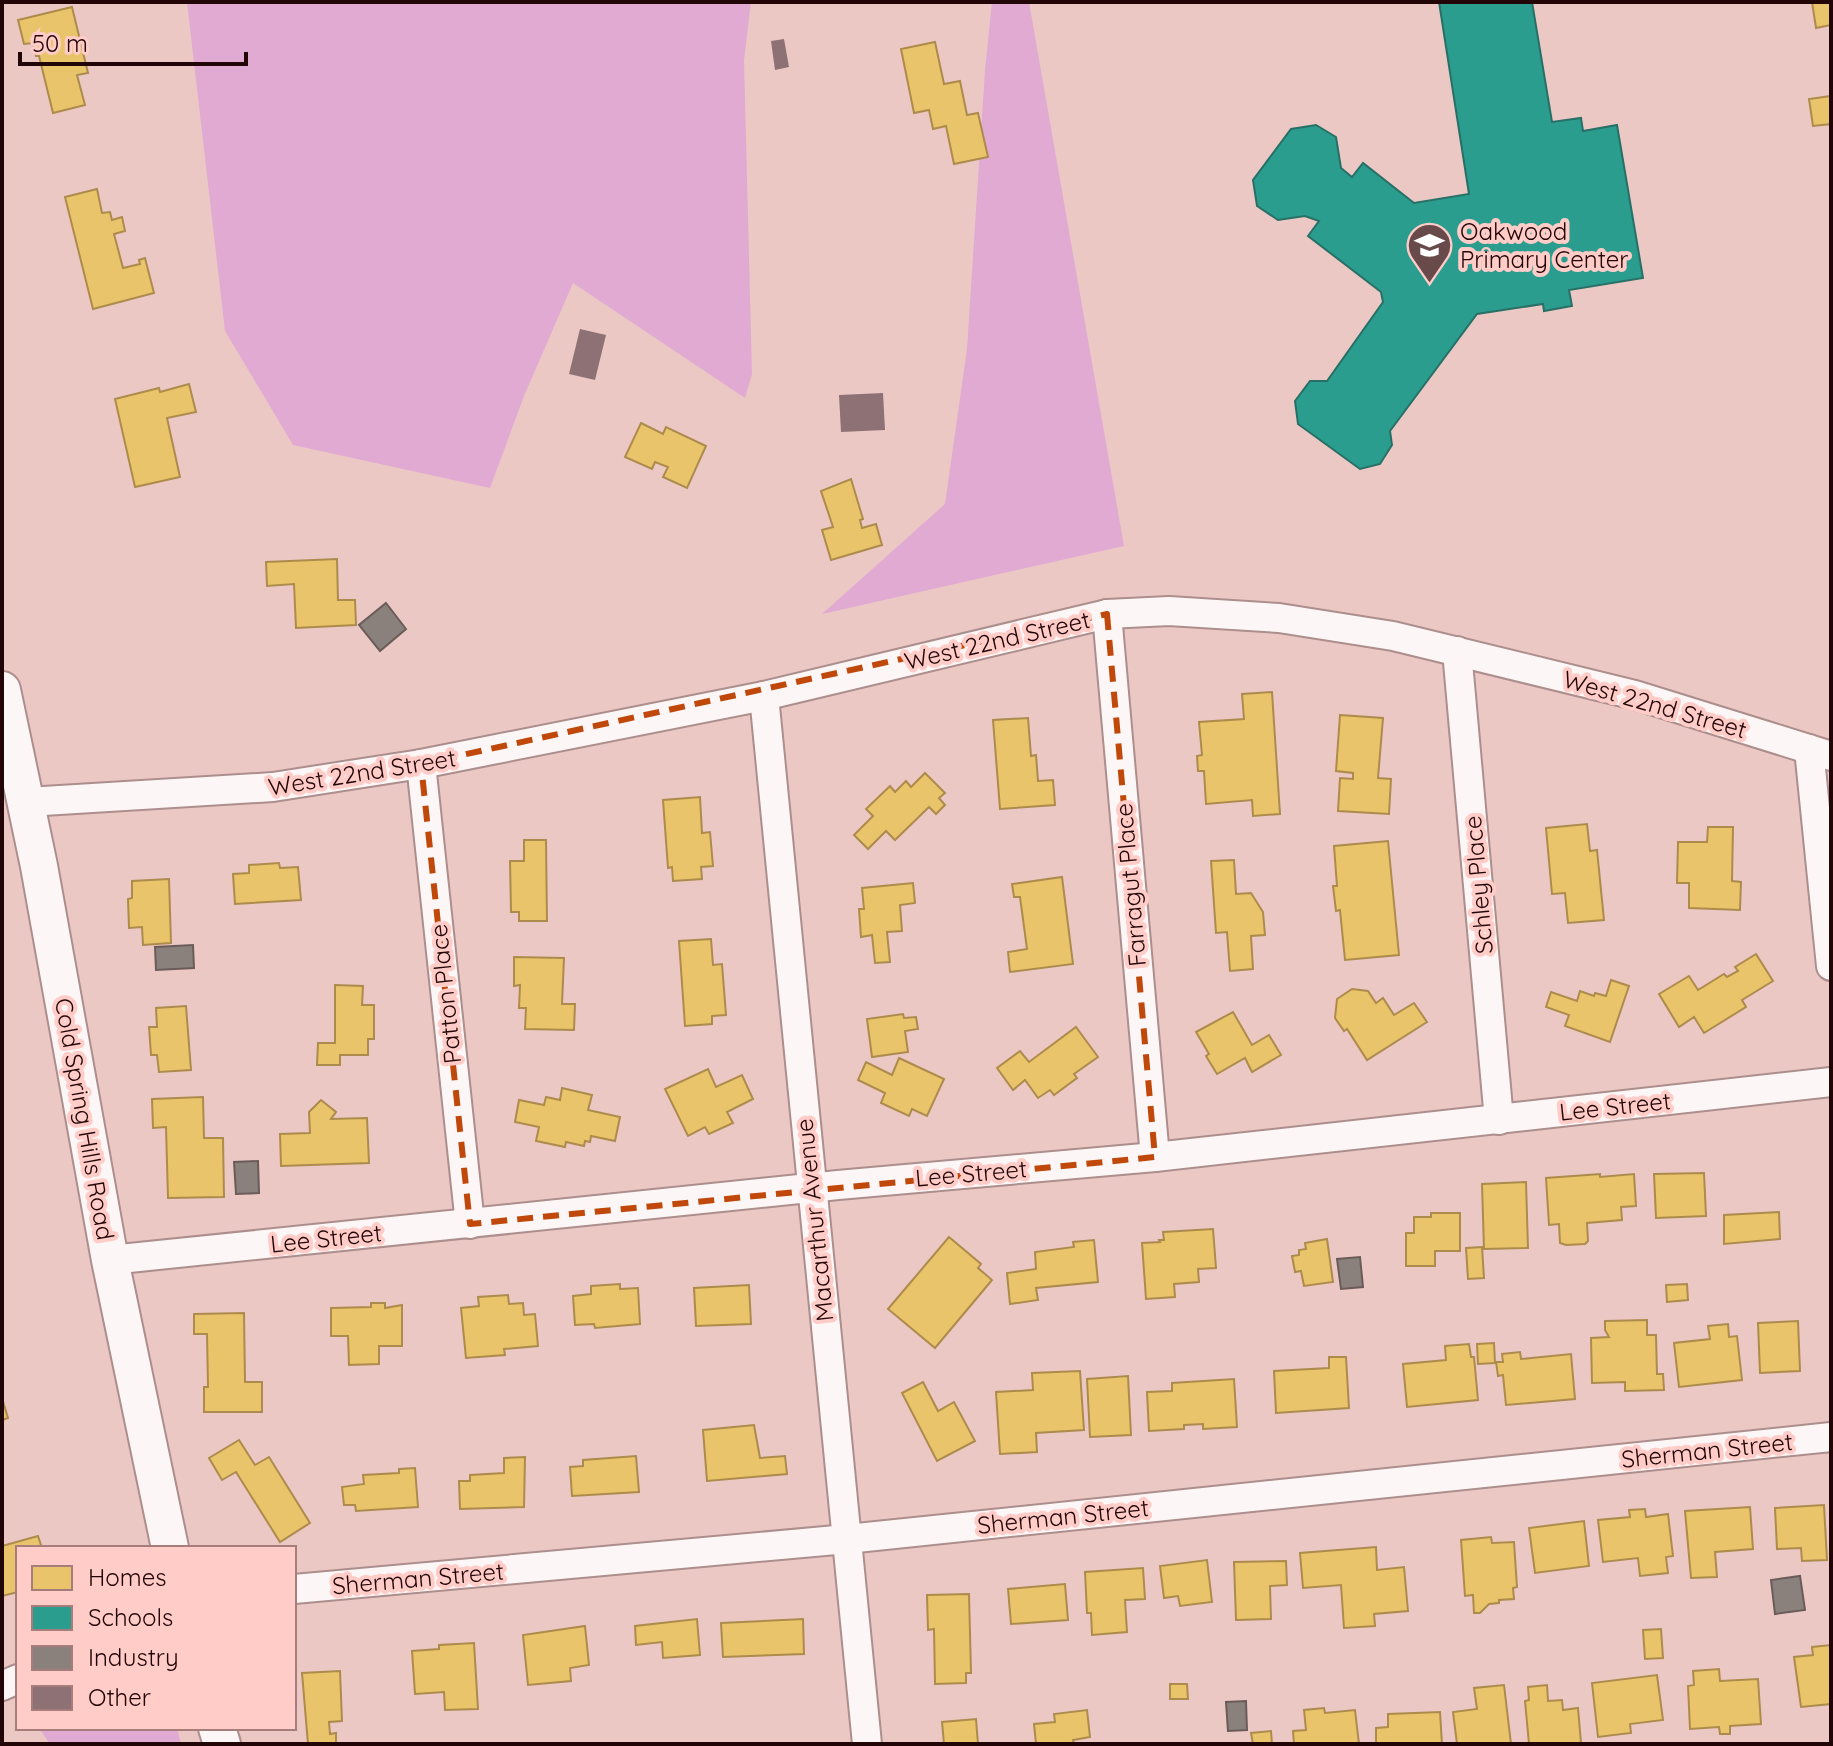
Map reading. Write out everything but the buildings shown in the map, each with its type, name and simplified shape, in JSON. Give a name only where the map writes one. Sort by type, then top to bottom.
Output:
[{"type":"street","name":"West 22nd Street","points":[[27,802],[273,787],[421,764],[764,696],[1107,614],[1169,611],[1279,618],[1393,636],[1635,695],[1820,753]]},
{"type":"street","name":"Farragut Place","points":[[1107,614],[1155,1157]]},
{"type":"street","name":"Schley Place","points":[[1457,651],[1499,1120]]},
{"type":"street","name":"Cold Spring Hills Road","points":[[2,690],[27,802],[110,1260],[170,1546]]},
{"type":"street","name":"Macarthur Avenue","points":[[764,696],[867,1744]]},
{"type":"street","points":[[1820,753],[1831,966]]},
{"type":"street","name":"Patton Place","points":[[421,764],[470,1224]]},
{"type":"street","name":"Lee Street","points":[[110,1260],[811,1188],[1155,1157],[1831,1082]]},
{"type":"street","name":"Sherman Street","points":[[296,1589],[847,1539],[1831,1437]]},
{"type":"highlighted area","points":[[1107,614],[1155,1157],[470,1224],[421,764]]},
{"type":"shaded area","points":[[187,2],[751,2],[744,60],[752,374],[745,398],[573,283],[524,396],[490,488],[293,445],[225,331]]},
{"type":"shaded area","points":[[992,2],[1029,2],[1124,546],[822,614],[945,504],[967,349]]},
{"type":"shaded area","points":[[40,1730],[178,1730],[181,1744],[50,1744]]},
{"type":"place","name":"Oakwood Primary Center","points":[[1429,284]]}]
